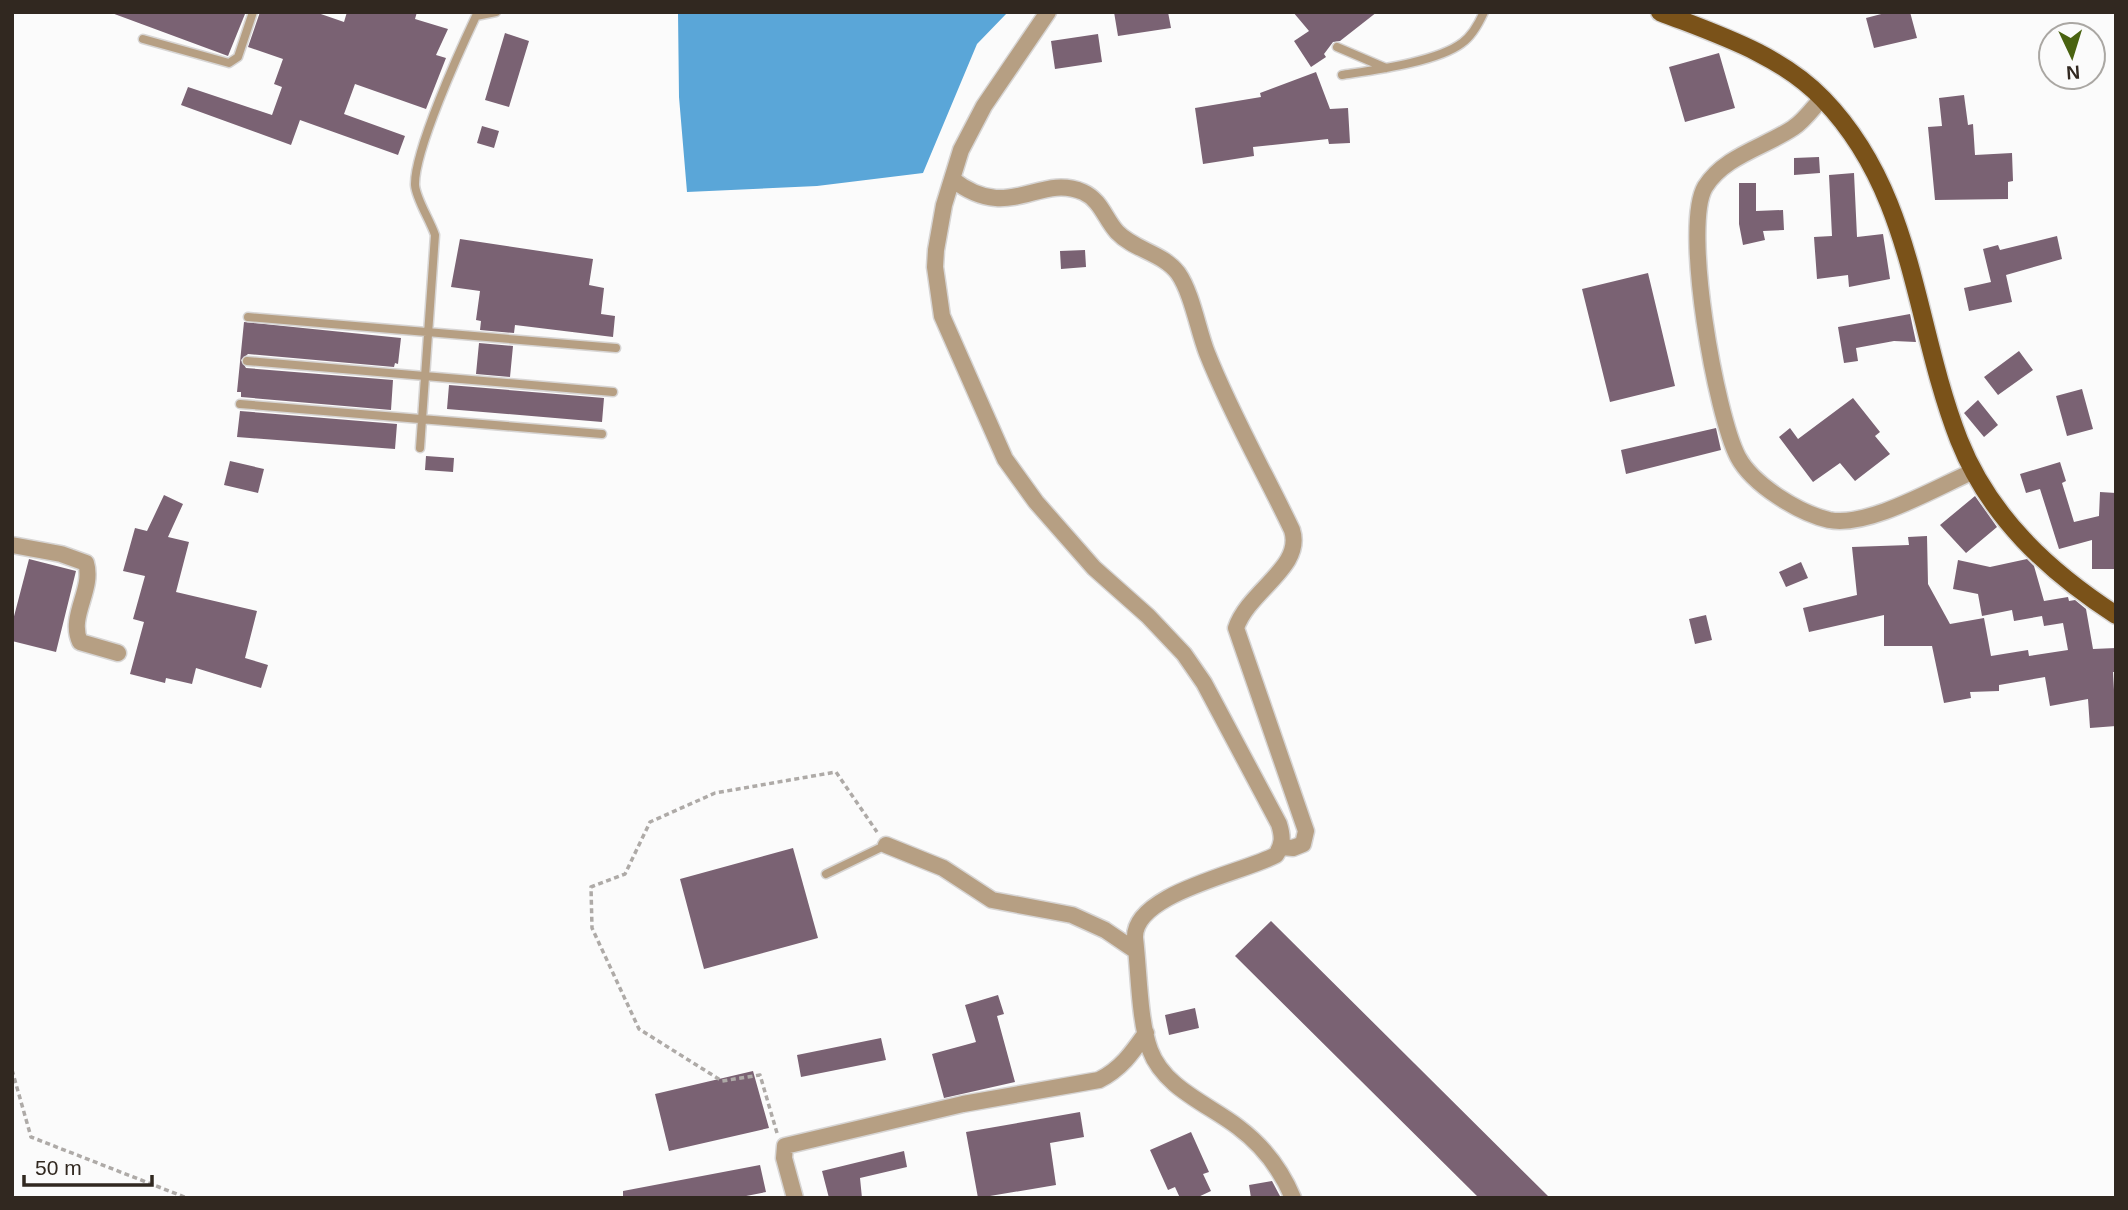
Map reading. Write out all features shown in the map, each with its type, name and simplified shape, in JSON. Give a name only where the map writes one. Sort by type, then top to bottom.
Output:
[{"type":"main road","points":[[1660,12],[1763,55],[1822,98],[1861,145],[1884,186],[1903,244],[1948,410],[1974,471],[2002,515],[2040,559],[2116,615]]},
{"type":"street","points":[[1048,12],[984,106],[961,150],[936,250],[940,303],[949,338],[995,441],[1021,482],[1077,549],[1184,654],[1204,683],[1273,810],[1283,836],[1282,847],[1276,855],[1188,889],[1146,912],[1136,924],[1136,951],[1146,1033],[1154,1057],[1174,1082],[1250,1136],[1281,1172],[1293,1198]]},
{"type":"street","points":[[1822,98],[1793,128],[1726,166],[1706,187],[1699,200],[1696,235],[1713,380],[1730,437],[1739,458],[1749,472],[1797,506],[1830,520],[1846,521],[1877,513],[1974,471]]},
{"type":"street","points":[[952,180],[970,194],[997,200],[1064,190],[1085,193],[1098,204],[1123,238],[1168,264],[1182,281],[1217,374],[1295,537],[1293,554],[1253,597],[1236,628],[1306,831],[1307,839],[1303,844],[1293,848],[1282,847]]},
{"type":"street","points":[[12,545],[61,554],[86,563],[89,573],[76,635],[80,642],[118,653]]},
{"type":"street","points":[[886,845],[943,868],[992,900],[1072,915],[1105,930],[1136,951]]},
{"type":"street","points":[[795,1198],[783,1152],[789,1145],[962,1104],[1099,1080],[1114,1073],[1125,1062],[1146,1033]]},
{"type":"lane","points":[[143,39],[229,63],[238,57],[253,12]]},
{"type":"lane","points":[[420,448],[435,235],[428,213],[417,195],[416,176],[431,126],[472,14],[496,12]]},
{"type":"lane","points":[[1342,75],[1412,63],[1461,44],[1484,12]]},
{"type":"lane","points":[[1337,47],[1386,68]]},
{"type":"lane","points":[[248,317],[616,348]]},
{"type":"lane","points":[[247,360],[613,391]]},
{"type":"lane","points":[[240,404],[602,434]]},
{"type":"lane","points":[[826,874],[886,845]]},
{"type":"path","points":[[783,1152],[760,1075],[722,1081],[639,1029],[592,928],[591,887],[625,874],[650,822],[715,793],[836,772],[886,845]]},
{"type":"path","points":[[12,1070],[31,1137],[187,1198]]},
{"type":"water","points":[[678,12],[1008,12],[977,44],[923,173],[817,186],[687,192],[679,97]]},
{"type":"building","points":[[109,12],[240,12],[245,14],[228,56]]},
{"type":"building","points":[[260,12],[315,12],[344,22],[347,12],[417,12],[415,19],[448,29],[436,55],[446,58],[426,109],[355,84],[344,114],[405,136],[398,155],[300,120],[291,145],[181,105],[188,87],[272,115],[282,87],[274,84],[283,59],[248,47]]},
{"type":"building","points":[[1114,12],[1168,12],[1171,28],[1118,36]]},
{"type":"building","points":[[1293,12],[1377,12],[1340,41],[1333,42],[1324,54],[1326,57],[1311,67],[1294,41],[1309,31]]},
{"type":"building","points":[[1889,12],[1910,12],[1917,38],[1874,48],[1866,18]]},
{"type":"building","points":[[505,33],[529,41],[509,107],[485,100]]},
{"type":"building","points":[[1098,34],[1102,62],[1055,69],[1051,41]]},
{"type":"building","points":[[1719,53],[1735,108],[1685,122],[1669,67]]},
{"type":"building","points":[[1316,72],[1330,109],[1348,108],[1350,143],[1329,144],[1328,139],[1253,147],[1254,156],[1203,164],[1195,108],[1261,97],[1260,93]]},
{"type":"building","points":[[1964,95],[1968,125],[1973,124],[1975,155],[2012,153],[2013,181],[2008,182],[2008,199],[1935,200],[1928,127],[1942,126],[1939,98]]},
{"type":"building","points":[[482,126],[499,131],[494,148],[477,143]]},
{"type":"building","points":[[1819,157],[1820,173],[1794,175],[1794,158]]},
{"type":"building","points":[[1854,173],[1857,237],[1883,234],[1890,279],[1849,287],[1848,275],[1817,279],[1814,237],[1832,236],[1829,175]]},
{"type":"building","points":[[1739,183],[1756,183],[1756,211],[1783,210],[1784,230],[1763,231],[1765,240],[1743,245],[1739,224]]},
{"type":"building","points":[[2057,236],[2062,259],[2006,275],[2012,302],[1969,311],[1964,288],[1991,282],[1983,249],[1998,245],[2000,250]]},
{"type":"building","points":[[460,239],[593,259],[589,285],[604,288],[601,314],[615,316],[613,337],[515,325],[514,333],[480,330],[481,321],[476,320],[480,291],[451,287]]},
{"type":"building","points":[[1085,250],[1086,267],[1061,269],[1060,251]]},
{"type":"building","points":[[1648,273],[1675,386],[1610,402],[1582,289]]},
{"type":"building","points":[[1910,314],[1916,342],[1894,341],[1856,348],[1858,361],[1844,363],[1838,327]]},
{"type":"building","points":[[244,322],[401,338],[398,364],[395,363],[394,367],[248,354],[241,360],[246,368],[393,380],[391,410],[241,397],[241,392],[237,392]]},
{"type":"building","points":[[479,343],[513,346],[510,377],[476,374]]},
{"type":"building","points":[[2019,351],[2033,370],[1998,395],[1984,377]]},
{"type":"building","points":[[449,385],[604,398],[602,422],[447,409]]},
{"type":"building","points":[[2082,389],[2093,429],[2067,436],[2056,396]]},
{"type":"building","points":[[1853,398],[1880,432],[1875,436],[1890,454],[1855,481],[1840,463],[1813,482],[1779,437],[1790,428],[1798,439]]},
{"type":"building","points":[[1978,400],[1998,425],[1984,437],[1964,413]]},
{"type":"building","points":[[240,411],[397,424],[395,449],[237,437]]},
{"type":"building","points":[[1716,428],[1721,450],[1626,474],[1621,450]]},
{"type":"building","points":[[426,456],[454,458],[453,472],[425,470]]},
{"type":"building","points":[[230,461],[264,469],[258,493],[224,485]]},
{"type":"building","points":[[2060,462],[2066,481],[2062,483],[2074,522],[2099,516],[2100,492],[2116,493],[2114,569],[2092,569],[2092,540],[2059,549],[2040,489],[2026,493],[2020,474]]},
{"type":"building","points":[[164,495],[183,504],[168,537],[189,542],[176,592],[257,611],[245,658],[268,665],[261,688],[196,668],[192,684],[166,678],[165,683],[130,674],[144,622],[133,619],[145,576],[123,571],[135,528],[147,531]]},
{"type":"building","points":[[1975,496],[1997,527],[1966,553],[1940,525]]},
{"type":"building","points":[[1927,536],[1928,584],[1950,624],[1984,618],[1991,656],[2028,650],[2029,656],[2068,650],[2063,623],[2044,626],[2042,616],[2014,621],[2012,610],[1982,616],[1978,594],[1953,589],[1958,560],[1990,567],[2027,559],[2034,566],[2044,601],[2068,597],[2069,601],[2075,600],[2086,609],[2093,649],[2116,648],[2116,672],[2113,672],[2116,726],[2090,728],[2088,699],[2050,706],[2045,677],[1999,685],[1999,691],[1970,692],[1971,698],[1944,703],[1932,646],[1884,646],[1884,615],[1809,632],[1803,608],[1857,595],[1852,547],[1909,545],[1908,537]]},
{"type":"building","points":[[29,559],[76,571],[56,652],[12,641],[12,624]]},
{"type":"building","points":[[1801,562],[1808,578],[1786,587],[1779,572]]},
{"type":"building","points":[[1706,615],[1712,640],[1695,644],[1689,619]]},
{"type":"building","points":[[793,848],[818,938],[704,969],[680,879]]},
{"type":"building","points":[[1271,921],[1550,1198],[1479,1198],[1235,956]]},
{"type":"building","points":[[998,995],[1004,1014],[997,1016],[1015,1082],[944,1098],[932,1054],[976,1042],[965,1005]]},
{"type":"building","points":[[1195,1008],[1199,1028],[1169,1035],[1165,1015]]},
{"type":"building","points":[[881,1038],[886,1060],[801,1077],[797,1055]]},
{"type":"building","points":[[753,1071],[769,1128],[669,1151],[655,1094]]},
{"type":"building","points":[[1080,1112],[1084,1137],[1050,1143],[1056,1185],[978,1198],[966,1132]]},
{"type":"building","points":[[1191,1132],[1209,1172],[1203,1174],[1211,1191],[1196,1198],[1180,1198],[1175,1187],[1168,1190],[1150,1150]]},
{"type":"building","points":[[904,1151],[907,1167],[860,1178],[862,1198],[829,1198],[822,1171]]},
{"type":"building","points":[[760,1165],[766,1192],[736,1198],[623,1198],[623,1191]]},
{"type":"building","points":[[1272,1181],[1281,1198],[1251,1198],[1249,1185]]}]
